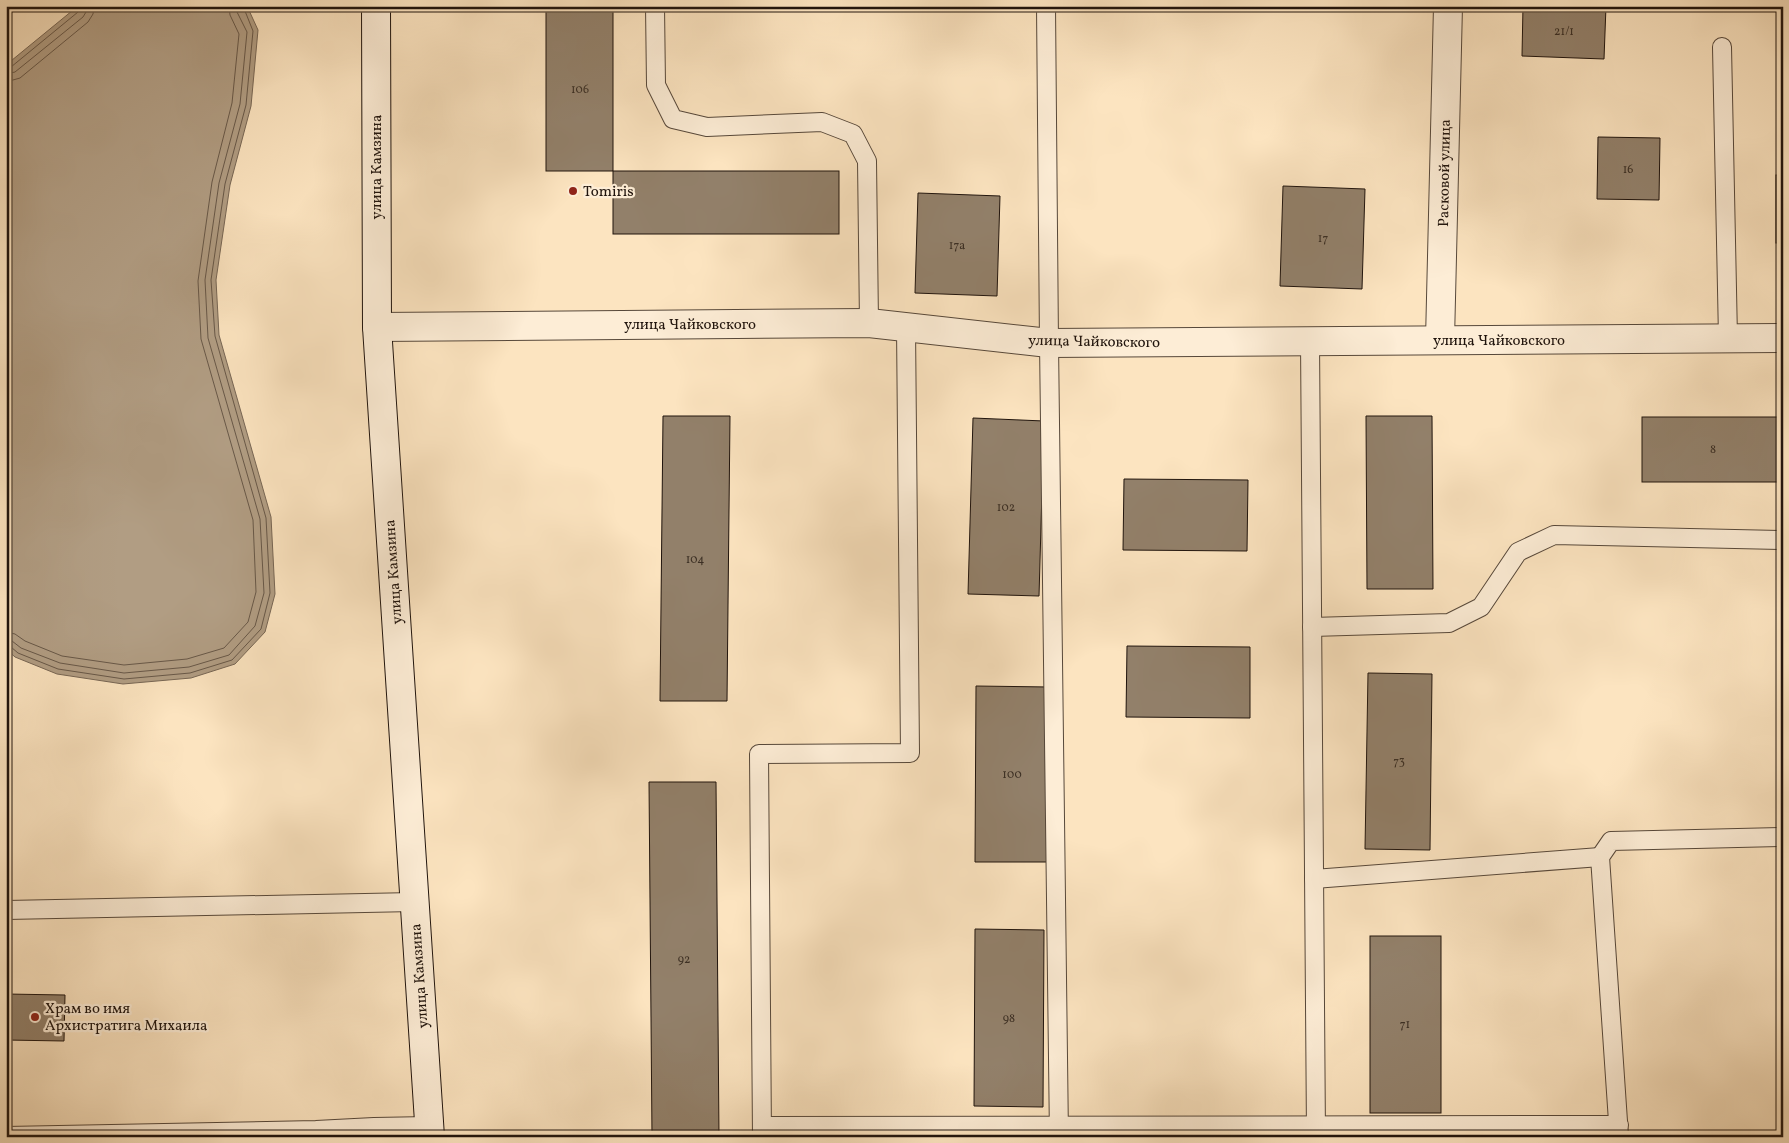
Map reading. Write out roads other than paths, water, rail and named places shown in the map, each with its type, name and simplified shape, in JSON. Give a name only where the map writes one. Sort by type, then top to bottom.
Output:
[{"type":"street","name":"улица Камзина","points":[[376,6],[377,327],[429,1131]]},
{"type":"street","name":"Расковой улица","points":[[1440,340],[1448,6]]},
{"type":"street","name":"улица Чайковского","points":[[377,327],[869,323],[1048,343],[1783,338]]},
{"type":"lane","points":[[655,6],[656,85],[673,119],[707,127],[822,122],[853,134],[867,160],[869,323]]},
{"type":"lane","points":[[1046,6],[1048,343],[1059,1131]]},
{"type":"lane","points":[[1722,47],[1728,338]]},
{"type":"lane","points":[[906,327],[910,753],[760,754],[762,1131],[1619,1131],[1600,857],[1611,841],[1783,837]]},
{"type":"lane","points":[[1310,341],[1316,1131]]},
{"type":"lane","points":[[1312,627],[1449,623],[1481,607],[1518,552],[1554,536],[1783,540]]},
{"type":"lane","points":[[1314,879],[1600,857]]},
{"type":"lane","points":[[6,910],[414,902]]},
{"type":"lane","points":[[6,1136],[316,1130],[374,1127],[429,1131]]},
{"type":"water","points":[[78,6],[247,6],[258,30],[251,106],[230,185],[216,280],[219,335],[271,517],[275,594],[265,632],[235,664],[191,678],[123,684],[57,674],[15,657],[6,649],[6,65]]},
{"type":"place","name":"Tomiris","points":[[573,191]]},
{"type":"place","name":"Храм во имя Архистратига Михаила","points":[[35,1017]]}]
